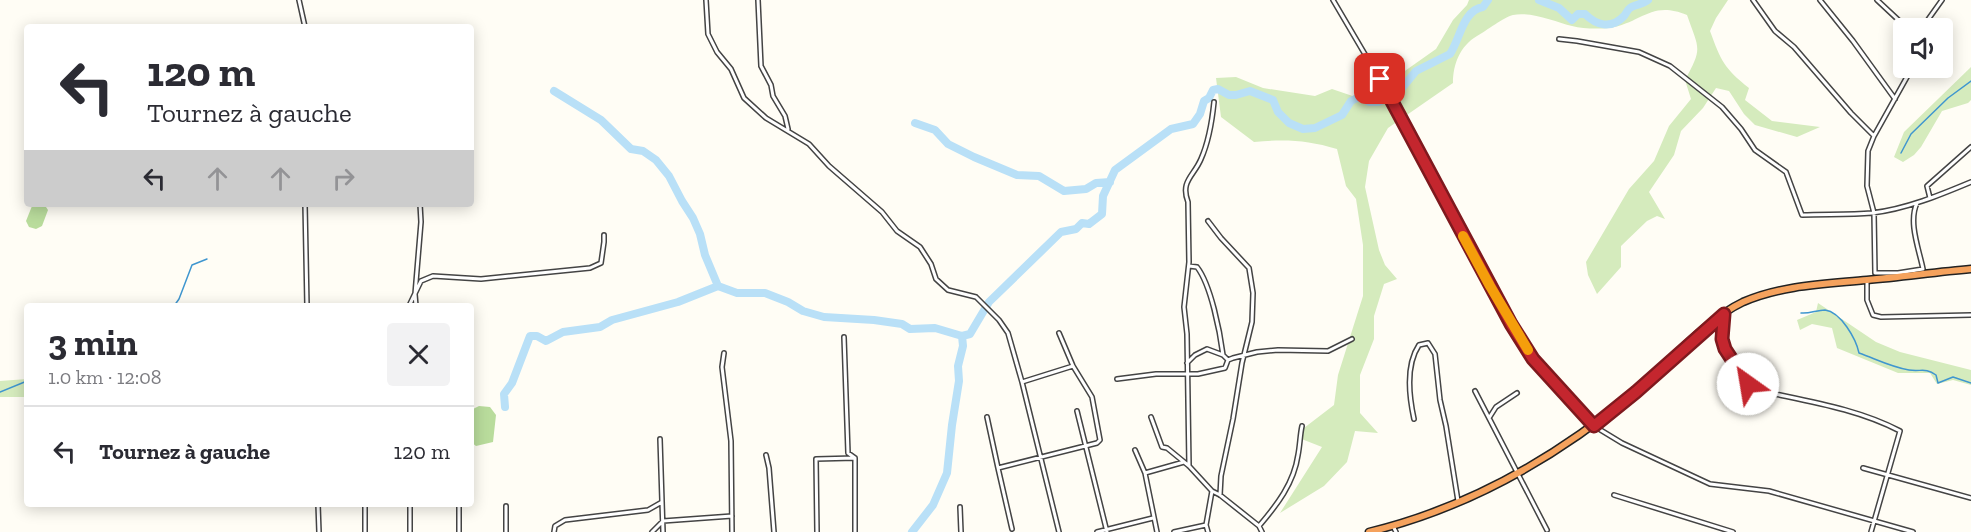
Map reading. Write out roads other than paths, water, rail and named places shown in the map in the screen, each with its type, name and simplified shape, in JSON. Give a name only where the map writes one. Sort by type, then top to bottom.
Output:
[{"type":"highway","points":[[1369,532],[1395,529],[1459,503],[1518,474],[1594,426],[1724,314],[1754,298],[1790,288],[1924,271],[1971,269]]},
{"type":"street","points":[[299,0],[304,24]]},
{"type":"street","points":[[706,0],[708,34],[717,52],[731,69],[744,98],[766,118],[808,144],[829,166],[882,212],[897,231],[920,247],[931,264],[936,279],[948,290],[976,297],[1008,333],[1059,532]]},
{"type":"street","points":[[758,0],[761,66],[771,85],[773,96],[785,116],[788,131]]},
{"type":"street","points":[[1333,0],[1391,99],[1511,324],[1533,359],[1594,426],[1622,443],[1710,484],[1769,491],[1913,532]]},
{"type":"street","points":[[1753,0],[1775,31],[1794,47],[1874,136]]},
{"type":"street","points":[[1820,0],[1853,40],[1895,99]]},
{"type":"street","points":[[1877,0],[1897,18]]},
{"type":"street","points":[[1929,18],[1940,1]]},
{"type":"street","points":[[1559,39],[1577,40],[1639,52],[1670,66],[1722,107],[1755,150],[1786,172],[1802,215],[1874,213],[1917,203],[1971,182]]},
{"type":"street","points":[[1907,78],[1874,136],[1868,152],[1868,186],[1874,213],[1875,273],[1924,271],[1914,223],[1914,209],[1917,203]]},
{"type":"street","points":[[1189,466],[1188,363],[1184,307],[1189,266],[1188,202],[1185,193],[1188,178],[1201,161],[1212,125],[1214,102]]},
{"type":"street","points":[[1930,198],[1927,186],[1971,147]]},
{"type":"street","points":[[306,207],[307,303]]},
{"type":"street","points":[[416,303],[420,207]]},
{"type":"street","points":[[1208,221],[1249,268],[1252,281],[1252,322],[1221,476],[1220,495]]},
{"type":"street","points":[[410,303],[421,280],[433,276],[481,279],[590,268],[601,263],[604,235]]},
{"type":"street","points":[[1189,266],[1197,267],[1202,274],[1218,326],[1223,355]]},
{"type":"street","points":[[1867,280],[1869,306],[1873,315],[1881,317],[1971,315]]},
{"type":"street","points":[[1724,314],[1722,339],[1725,349],[1748,384],[1764,395],[1768,390],[1775,394],[1834,406],[1884,422],[1900,431],[1870,532]]},
{"type":"street","points":[[998,468],[1086,447],[1100,440],[1092,397],[1073,366],[1059,333]]},
{"type":"street","points":[[844,338],[848,453],[855,458]]},
{"type":"street","points":[[1228,360],[1278,350],[1328,351],[1352,339]]},
{"type":"street","points":[[1414,419],[1409,391],[1414,353],[1419,345],[1428,343],[1435,354],[1440,400],[1459,503]]},
{"type":"street","points":[[1188,363],[1207,349],[1223,355],[1228,360]]},
{"type":"street","points":[[724,353],[722,367],[731,441],[732,532]]},
{"type":"street","points":[[1117,379],[1156,374],[1187,375],[1225,368],[1228,360]]},
{"type":"street","points":[[1022,382],[1073,366]]},
{"type":"street","points":[[1475,391],[1546,530]]},
{"type":"street","points":[[1489,418],[1496,407],[1517,393]]},
{"type":"street","points":[[1077,411],[1107,531]]},
{"type":"street","points":[[987,417],[1012,529]]},
{"type":"street","points":[[1151,417],[1162,447],[1167,448],[1189,466],[1212,491],[1259,526],[1262,532]]},
{"type":"street","points":[[1259,526],[1275,508],[1293,475],[1302,426]]},
{"type":"street","points":[[660,439],[663,532]]},
{"type":"street","points":[[1135,450],[1145,473],[1157,532]]},
{"type":"street","points":[[766,454],[774,532]]},
{"type":"street","points":[[817,532],[816,459],[855,458]]},
{"type":"street","points":[[855,458],[855,532]]},
{"type":"street","points":[[1145,473],[1184,462]]},
{"type":"street","points":[[1863,468],[1971,498]]},
{"type":"street","points":[[1208,532],[1206,525],[1212,491]]},
{"type":"street","points":[[1614,495],[1734,532]]},
{"type":"street","points":[[554,532],[555,526],[565,520],[648,510],[662,502]]},
{"type":"street","points":[[506,506],[506,532]]},
{"type":"street","points":[[318,507],[318,532]]},
{"type":"street","points":[[365,507],[365,532]]},
{"type":"street","points":[[410,507],[410,532]]},
{"type":"street","points":[[459,507],[459,532]]},
{"type":"street","points":[[960,507],[961,532]]},
{"type":"street","points":[[651,532],[663,521],[732,516]]},
{"type":"street","points":[[1097,532],[1153,518]]},
{"type":"street","points":[[1174,532],[1206,525]]},
{"type":"waterway","points":[[505,407],[504,394],[512,383],[530,336],[537,336],[546,341],[563,332],[600,327],[612,320],[678,302],[718,286],[737,293],[765,293],[803,311],[824,317],[874,320],[902,324],[910,329],[935,328],[962,336],[970,334],[989,302],[1061,232],[1076,229],[1082,223],[1089,224],[1102,214],[1103,196],[1115,170],[1171,129],[1193,124],[1200,114],[1204,101],[1209,98],[1213,90],[1218,89],[1229,95],[1250,91],[1273,100],[1278,112],[1289,123],[1303,129],[1315,128],[1342,115],[1351,101],[1361,96],[1369,102],[1379,102],[1398,93],[1416,71],[1450,54],[1466,19],[1476,9],[1483,7],[1488,0]]},
{"type":"waterway","points":[[1539,0],[1559,8],[1572,20],[1578,14],[1585,14],[1594,21],[1604,24],[1614,23],[1629,9],[1648,0]]},
{"type":"waterway","points":[[1901,153],[1911,134],[1948,98],[1971,81]]},
{"type":"waterway","points":[[554,91],[601,120],[631,149],[643,151],[656,160],[669,176],[693,218],[718,286]]},
{"type":"waterway","points":[[915,123],[935,130],[948,144],[974,157],[1017,175],[1039,176],[1064,191],[1086,189],[1096,183],[1110,182]]},
{"type":"waterway","points":[[176,303],[192,265],[207,259]]},
{"type":"waterway","points":[[1801,313],[1825,310],[1837,316],[1851,334],[1859,353],[1902,369],[1929,371],[1936,375],[1938,383],[1953,377],[1971,383]]},
{"type":"waterway","points":[[912,532],[933,505],[947,473],[959,381],[958,366],[963,346],[962,336]]},
{"type":"waterway","points":[[0,392],[24,382]]}]
